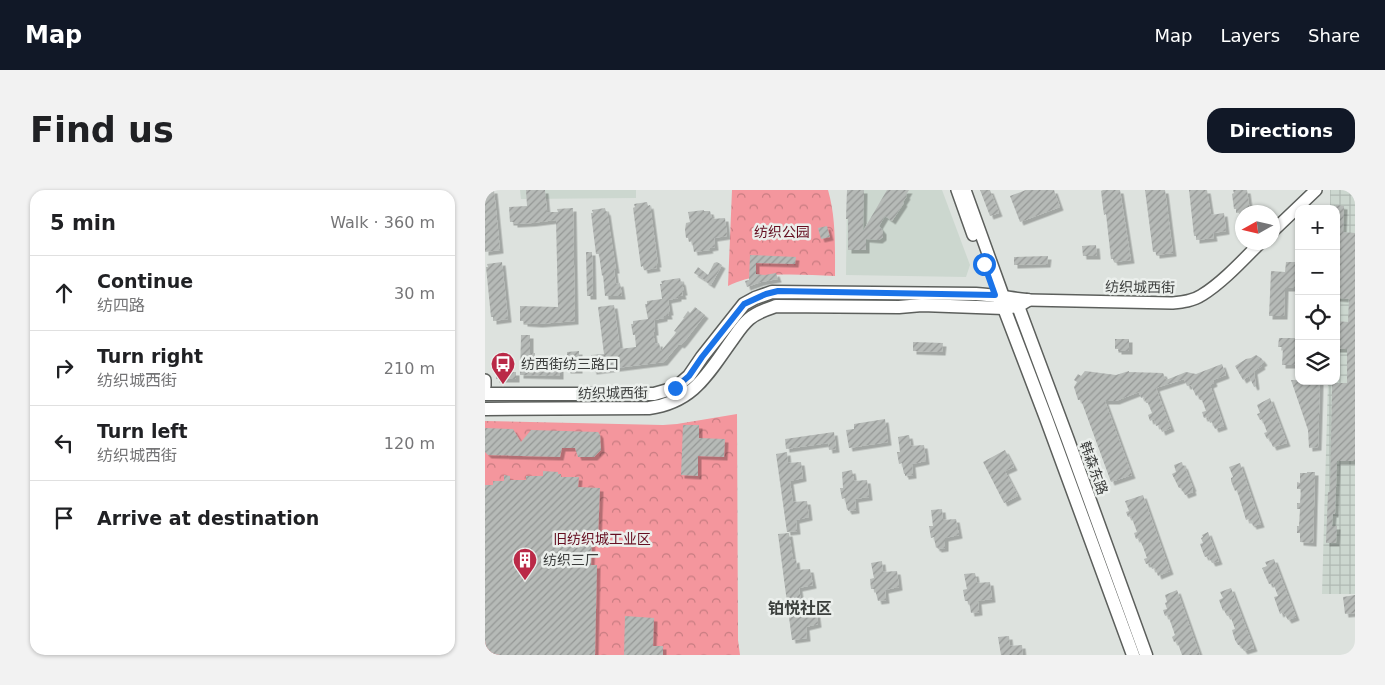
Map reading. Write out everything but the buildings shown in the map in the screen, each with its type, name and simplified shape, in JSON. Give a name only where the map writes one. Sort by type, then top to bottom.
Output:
[{"type":"main road","name":"纺织城西街","points":[[485,394],[653,394],[675,388],[689,376],[744,304],[772,292],[788,291],[1001,300],[1023,303]]},
{"type":"main road","name":"纺织城西街","points":[[485,408],[660,407],[671,403],[689,392],[704,379],[748,320],[758,313],[777,306],[899,307],[1001,300]]},
{"type":"main road","name":"韩森东路","points":[[1001,300],[1133,655]]},
{"type":"main road","name":"韩森东路","points":[[1023,303],[1065,431],[1146,655]]},
{"type":"street","points":[[957,190],[1001,300]]},
{"type":"street","points":[[965,190],[1001,300]]},
{"type":"street","points":[[1280,224],[1316,190]]},
{"type":"street","name":"纺织城西街","points":[[1023,303],[1186,302],[1202,295],[1215,285],[1252,250]]},
{"type":"street","points":[[485,380],[485,386]]},
{"type":"shaded area","points":[[520,190],[636,190],[636,198],[521,199]]},
{"type":"shaded area","points":[[847,190],[942,190],[970,265],[966,277],[846,275]]},
{"type":"shaded area","points":[[1330,190],[1355,190],[1355,594],[1322,594],[1328,385],[1340,385],[1340,205],[1330,205]]},
{"type":"green space","name":"纺织公园","points":[[732,190],[828,190],[834,221],[835,276],[767,276],[740,281],[728,286]]},
{"type":"green space","name":"旧纺织城工业区","points":[[737,414],[738,640],[740,655],[485,655],[485,421],[663,425]]},
{"type":"place","name":"纺西街纺三路口","points":[[503,385]]},
{"type":"place","name":"纺织三厂","points":[[525,581]]},
{"type":"district","name":"铂悦社区","points":[[800,608]]},
{"type":"route","points":[[675,388],[689,376],[744,304],[755,298],[778,291],[995,295],[984,264]]}]
